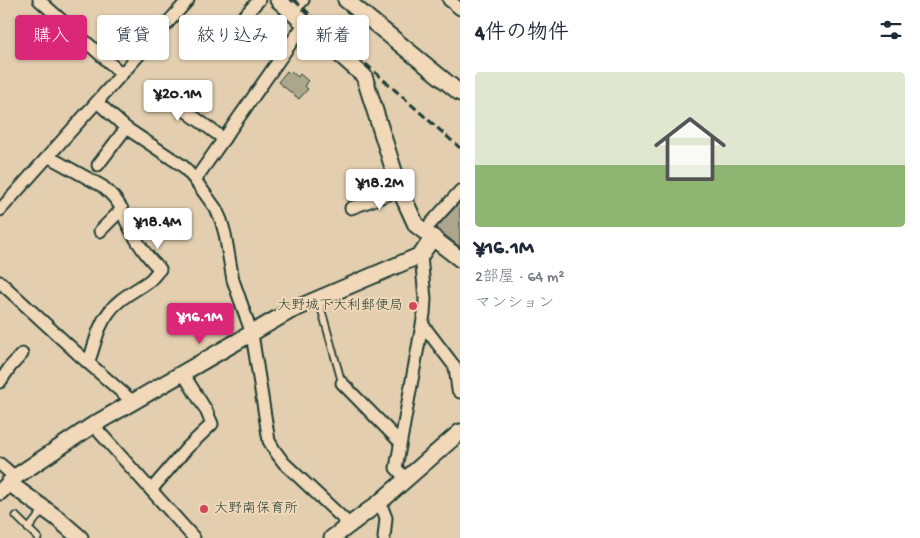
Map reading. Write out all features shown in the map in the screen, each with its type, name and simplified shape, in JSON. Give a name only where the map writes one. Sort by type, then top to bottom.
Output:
[{"type":"street","points":[[40,0],[122,74]]},
{"type":"street","points":[[0,210],[188,0]]},
{"type":"street","points":[[245,15],[259,0]]},
{"type":"street","points":[[297,15],[287,5],[303,0]]},
{"type":"street","points":[[346,0],[460,93]]},
{"type":"street","points":[[195,180],[297,34]]},
{"type":"street","points":[[346,60],[364,76],[400,190],[416,225],[460,258]]},
{"type":"street","points":[[189,92],[179,106],[224,139]]},
{"type":"street","points":[[97,102],[126,128],[183,166],[216,209],[226,234],[233,280],[252,334],[269,441],[284,463],[350,525]]},
{"type":"street","points":[[98,165],[126,128]]},
{"type":"street","points":[[49,157],[102,186],[120,205],[140,246],[151,262],[160,269],[151,280],[119,301],[109,311],[100,326],[88,362]]},
{"type":"street","points":[[351,208],[400,190]]},
{"type":"street","points":[[406,479],[396,468],[425,299],[421,255],[428,234],[460,191]]},
{"type":"street","points":[[100,231],[122,209]]},
{"type":"street","points":[[8,484],[93,425],[290,311],[421,255]]},
{"type":"street","points":[[0,282],[133,402]]},
{"type":"street","points":[[422,324],[455,367],[458,390],[460,392]]},
{"type":"street","points":[[0,382],[22,354]]},
{"type":"street","points":[[151,490],[187,448],[212,424],[206,410],[182,372]]},
{"type":"street","points":[[342,383],[400,442]]},
{"type":"street","points":[[93,425],[194,538]]},
{"type":"street","points":[[332,538],[380,502],[460,432]]},
{"type":"street","points":[[0,464],[8,484],[45,508],[80,538]]},
{"type":"street","points":[[380,502],[386,518],[384,538]]},
{"type":"lane","points":[[319,299],[342,383]]},
{"type":"lane","points":[[28,529],[45,508]]},
{"type":"lane","points":[[16,516],[38,538]]},
{"type":"building","points":[[287,71],[290,74],[292,72],[298,77],[300,74],[308,81],[305,86],[308,89],[299,99],[278,82]]},
{"type":"building","points":[[460,202],[460,247],[436,228]]},
{"type":"railway","points":[[294,0],[460,148]]},
{"type":"place","name":"大野城下大利郵便局","points":[[413,306]]},
{"type":"place","name":"大野南保育所","points":[[204,509]]}]
